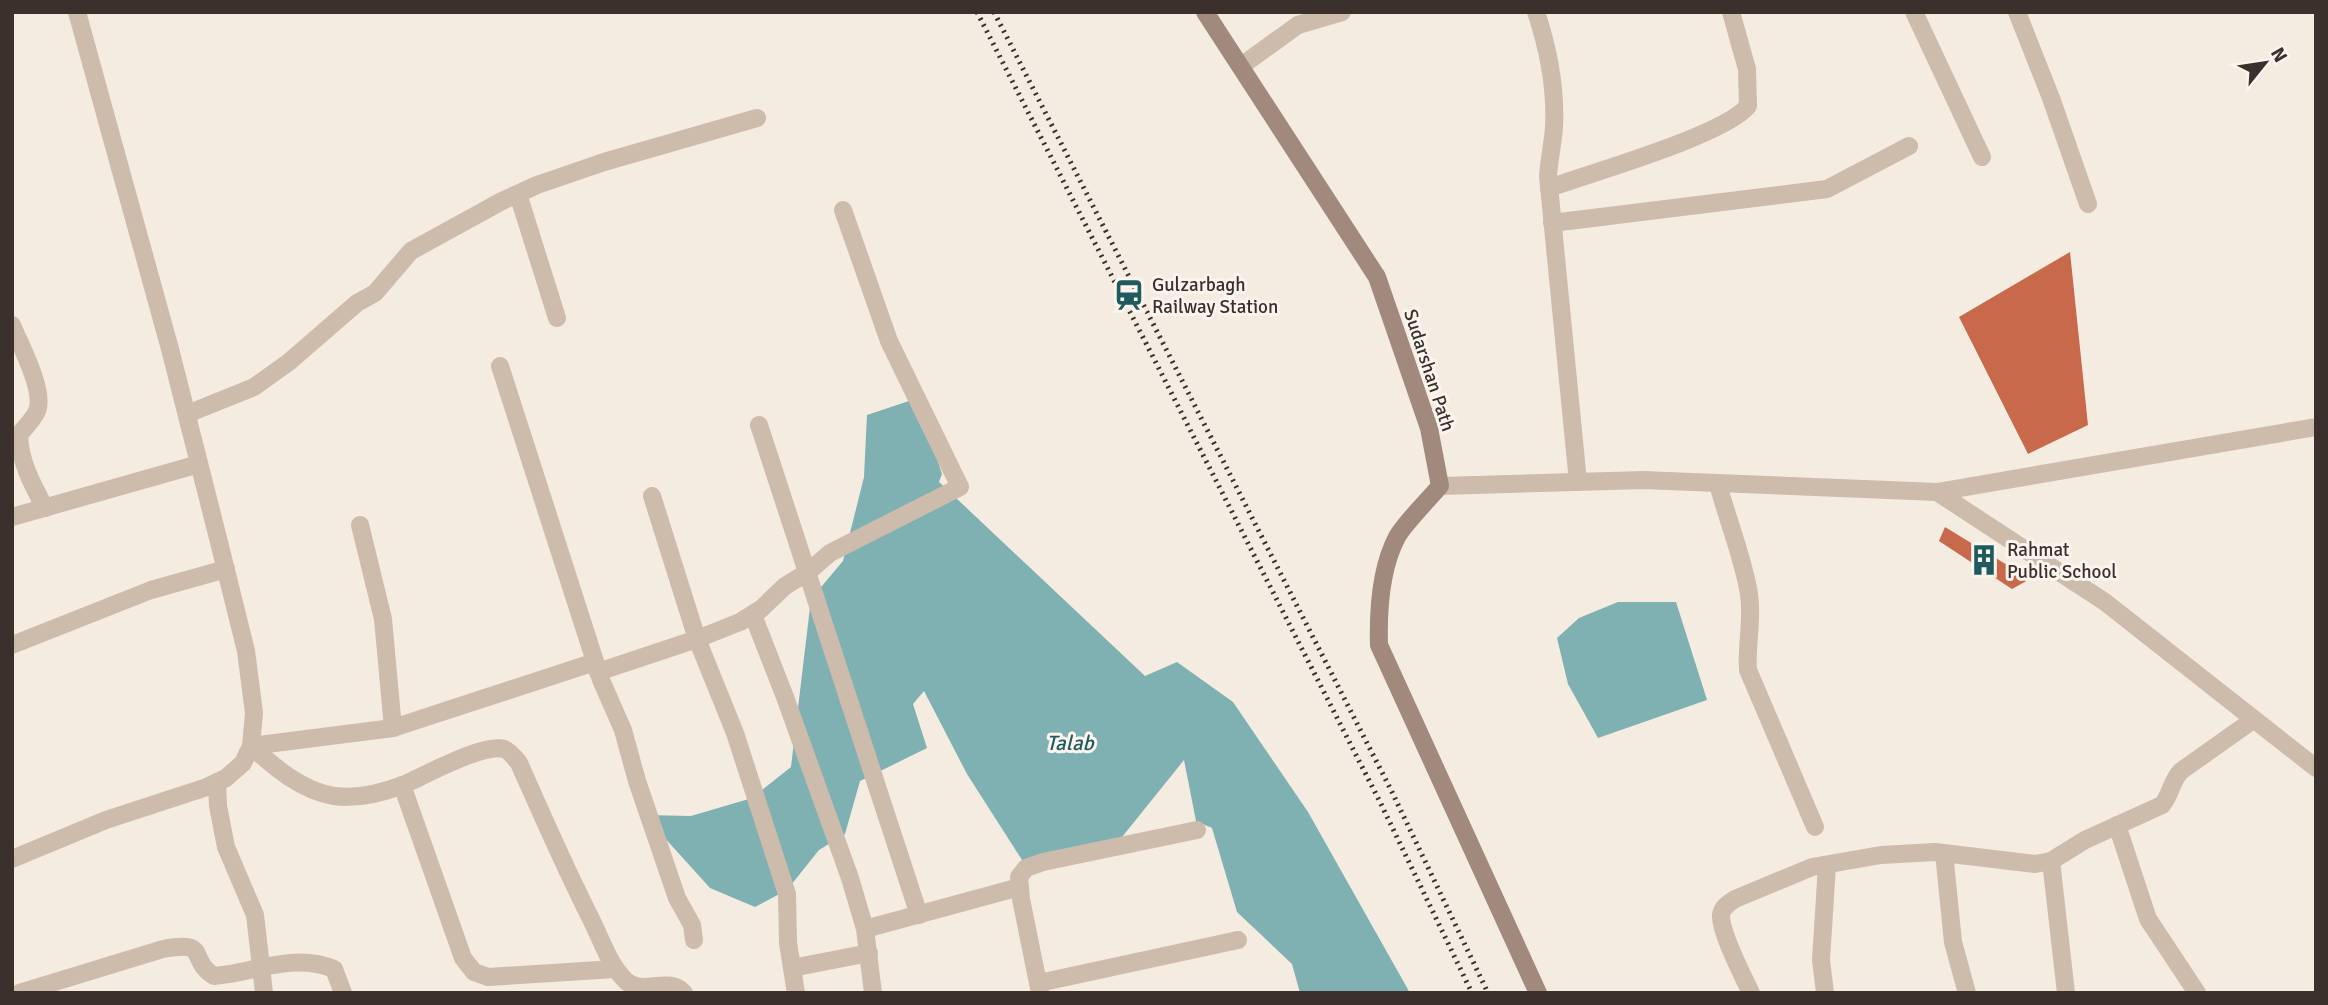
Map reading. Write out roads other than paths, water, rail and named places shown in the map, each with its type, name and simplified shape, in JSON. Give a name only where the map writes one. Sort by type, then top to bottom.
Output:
[{"type":"main road","name":"Sudarshan Path","points":[[1205,12],[1377,276],[1429,428],[1440,486]]},
{"type":"main road","points":[[1440,486],[1397,536],[1387,563],[1378,610],[1378,645],[1538,993]]},
{"type":"street","points":[[12,859],[106,820],[226,778],[243,763],[251,746],[254,713],[247,664],[226,569],[187,414],[77,12]]},
{"type":"street","points":[[1241,66],[1298,25],[1342,12]]},
{"type":"street","points":[[1536,12],[1546,46],[1553,100],[1554,128],[1549,188],[1578,482]]},
{"type":"street","points":[[1549,188],[1703,133],[1742,114],[1748,106],[1747,69],[1731,12]]},
{"type":"street","points":[[1914,12],[1982,157]]},
{"type":"street","points":[[2017,12],[2088,204]]},
{"type":"street","points":[[187,414],[254,387],[289,362],[357,303],[375,293],[411,251],[518,194],[604,162],[757,118]]},
{"type":"street","points":[[1552,223],[1827,189],[1909,146]]},
{"type":"street","points":[[518,194],[557,318]]},
{"type":"street","points":[[251,746],[393,728],[697,639],[752,615],[785,586],[808,572],[830,553],[960,487],[889,341],[843,210]]},
{"type":"street","points":[[12,325],[36,386],[39,402],[36,413],[19,435],[20,451],[27,474],[44,508]]},
{"type":"street","points":[[500,366],[596,667],[623,730],[677,898],[692,925],[694,940]]},
{"type":"street","points":[[759,425],[919,915]]},
{"type":"street","points":[[1440,486],[1643,480],[1937,492],[2316,427]]},
{"type":"street","points":[[12,517],[199,464]]},
{"type":"street","points":[[1718,484],[1749,592],[1751,613],[1747,647],[1748,670],[1815,827]]},
{"type":"street","points":[[1937,492],[2105,602],[2316,768]]},
{"type":"street","points":[[652,496],[697,639],[735,733],[788,894],[788,943],[796,993]]},
{"type":"street","points":[[360,525],[383,619],[393,728]]},
{"type":"street","points":[[12,645],[151,590],[226,569]]},
{"type":"street","points":[[752,615],[785,697],[839,847],[865,929],[873,993]]},
{"type":"street","points":[[1751,993],[1727,938],[1721,916],[1724,907],[1735,899],[1812,867],[1881,855],[1944,853],[2035,864],[2051,862],[2085,840],[2162,805],[2168,799],[2173,779],[2181,771],[2253,720]]},
{"type":"street","points":[[251,746],[275,768],[307,786],[331,795],[350,797],[402,785],[462,758],[495,747],[507,749],[519,763],[615,969],[632,986],[672,986],[680,988],[684,993]]},
{"type":"street","points":[[217,782],[226,847],[255,915],[264,993]]},
{"type":"street","points":[[402,785],[463,958],[474,972],[488,977],[615,969]]},
{"type":"street","points":[[2117,825],[2148,919],[2197,993]]},
{"type":"street","points":[[1197,830],[1043,862],[1026,868],[1019,877],[1020,887],[1039,988],[1238,940]]},
{"type":"street","points":[[1944,853],[1953,942],[1967,993]]},
{"type":"street","points":[[2051,862],[2066,993]]},
{"type":"street","points":[[1825,993],[1821,960],[1827,865]]},
{"type":"street","points":[[865,929],[1020,887]]},
{"type":"street","points":[[21,992],[163,949],[191,946],[198,952],[207,972],[214,976],[290,962],[323,964],[334,969],[343,993]]},
{"type":"street","points":[[792,968],[869,953]]},
{"type":"water","name":"Talab","points":[[918,398],[942,474],[939,482],[1145,676],[1177,662],[1233,702],[1308,812],[1410,993],[1300,993],[1292,964],[1237,912],[1212,828],[1196,821],[1184,760],[1118,842],[1024,863],[967,774],[924,691],[913,704],[927,748],[860,781],[845,834],[819,850],[787,890],[755,907],[710,888],[644,815],[691,816],[752,798],[791,767],[811,599],[843,561],[864,477],[867,415]]},
{"type":"water","points":[[1618,602],[1676,602],[1707,700],[1598,738],[1568,684],[1557,638],[1579,618]]},
{"type":"railway","points":[[977,12],[1380,802],[1472,993]]},
{"type":"railway","points":[[994,12],[1392,792],[1488,993]]},
{"type":"place","name":"Gulzarbagh Railway Station","points":[[1129,295]]},
{"type":"place","name":"Rahmat Public School","points":[[1984,560]]}]
